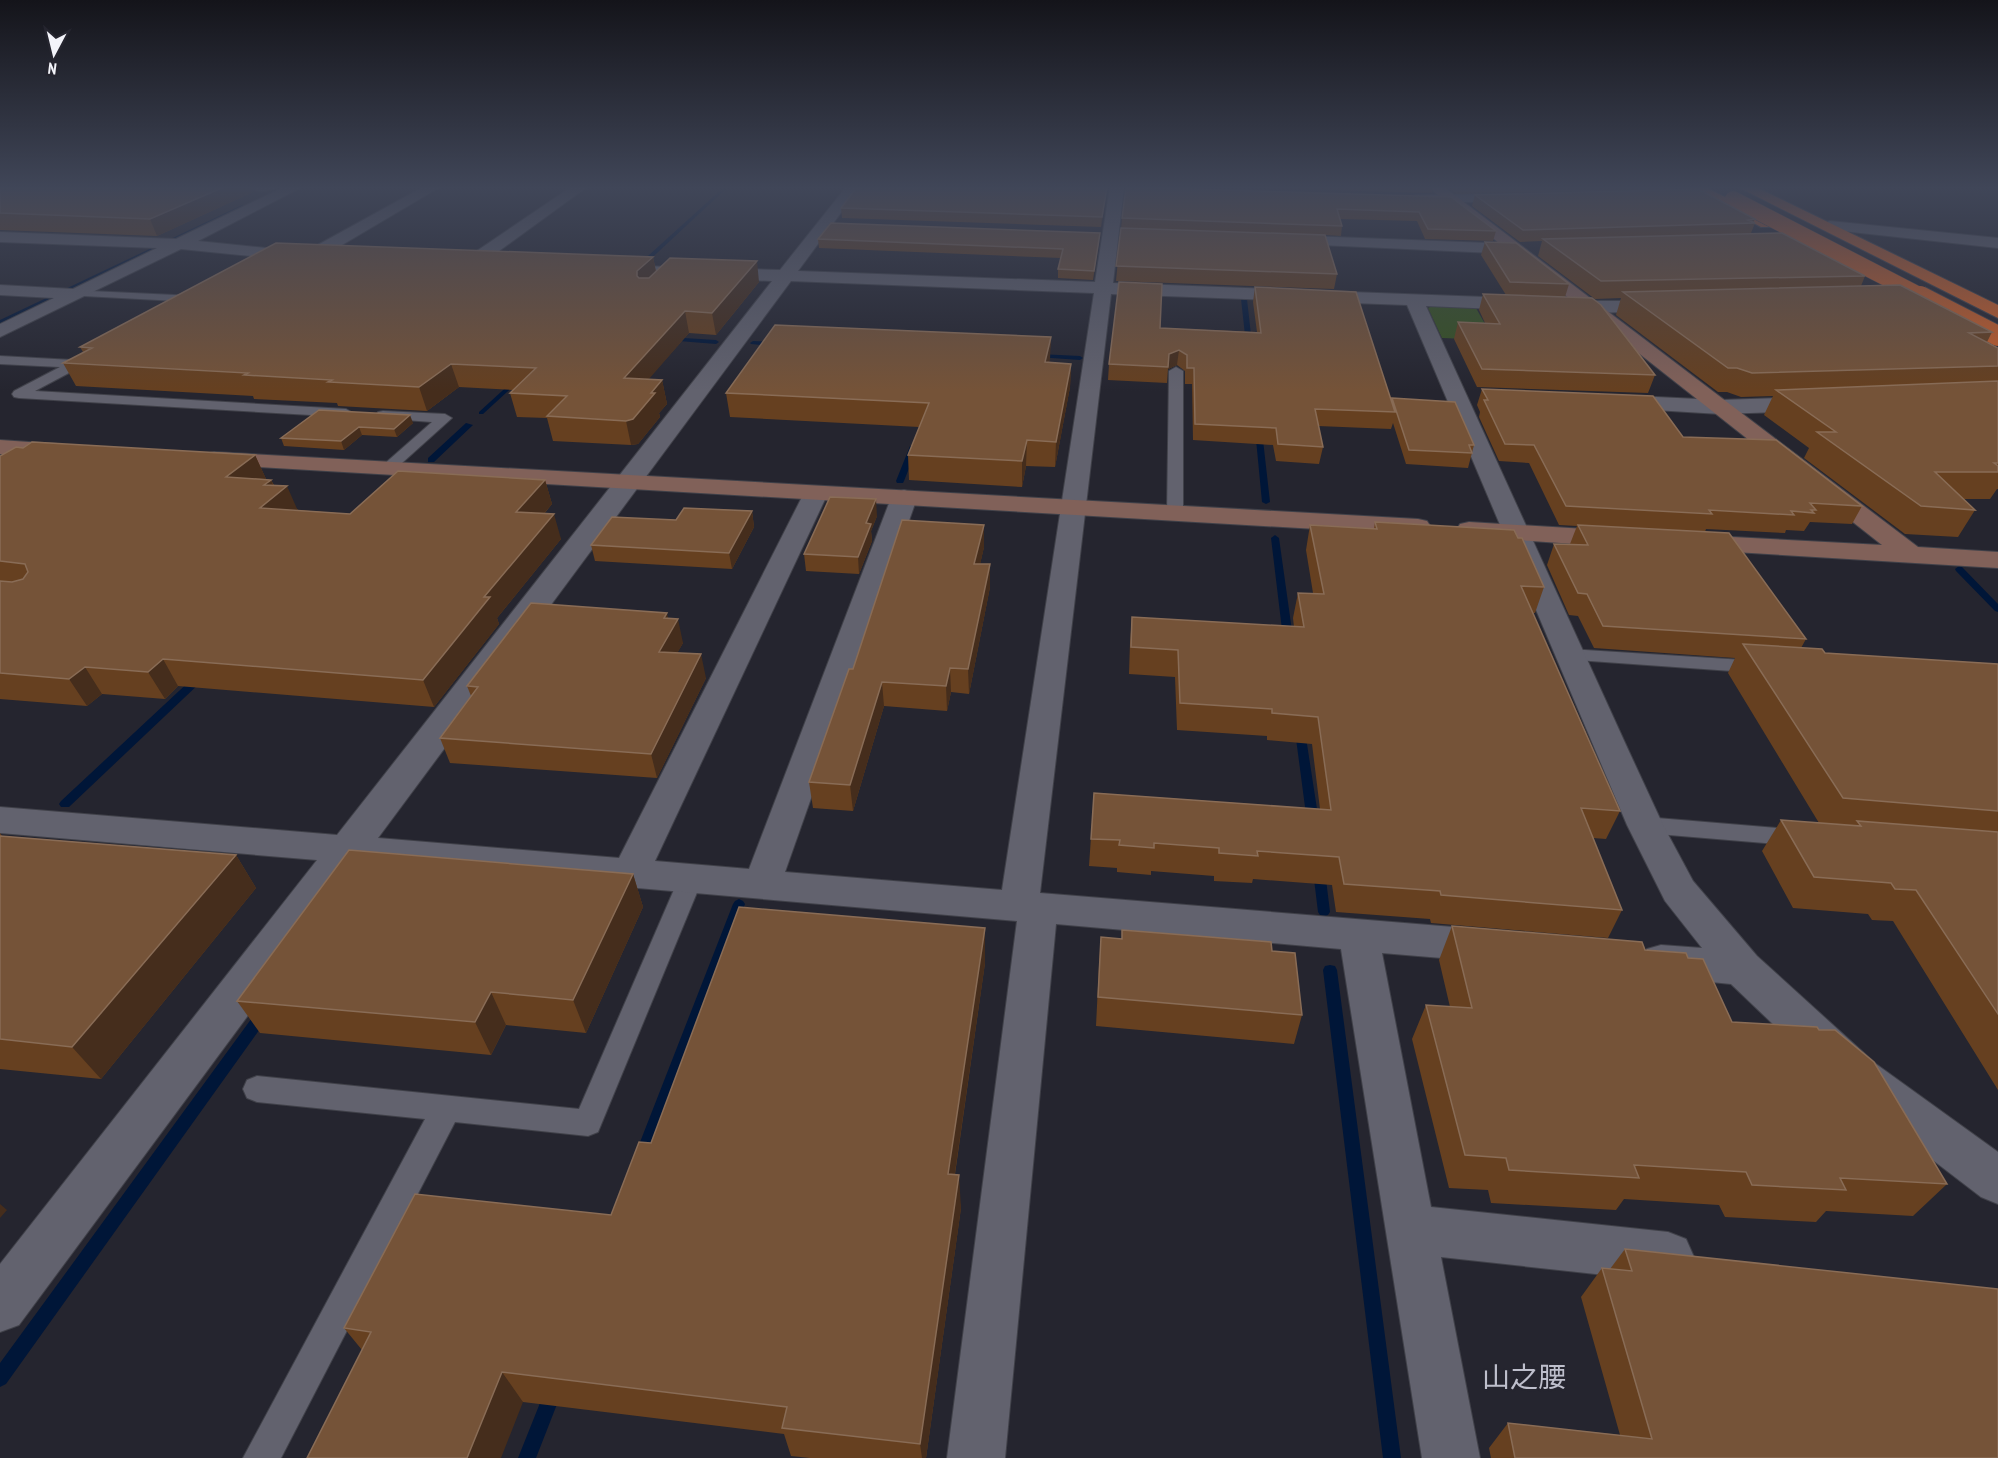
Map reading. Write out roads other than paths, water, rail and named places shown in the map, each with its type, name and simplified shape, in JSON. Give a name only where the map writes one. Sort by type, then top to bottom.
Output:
[{"type":"highway","points":[[1825,255],[1998,345]]},
{"type":"highway","points":[[1835,255],[1998,337]]},
{"type":"highway","points":[[1885,255],[1998,311]]},
{"type":"highway","points":[[1887,255],[1998,311]]},
{"type":"street","points":[[0,331],[67,293],[153,255]]},
{"type":"street","points":[[289,255],[343,258]]},
{"type":"street","points":[[477,255],[465,263],[494,264]]},
{"type":"street","points":[[0,1306],[800,255]]},
{"type":"street","points":[[976,1458],[1028,907],[1072,508],[1108,255]]},
{"type":"street","points":[[1524,255],[1911,555]]},
{"type":"street","points":[[589,268],[1591,307],[1681,305]]},
{"type":"street","points":[[0,290],[67,293]]},
{"type":"street","points":[[1886,299],[1909,299]]},
{"type":"street","points":[[1414,300],[1467,396],[1515,533],[1645,825],[1679,891],[1743,968],[1860,1078],[1995,1183]]},
{"type":"street","points":[[1593,401],[1720,407],[1836,403]]},
{"type":"street","points":[[5,458],[39,450],[86,452]]},
{"type":"street","points":[[191,458],[1998,560]]},
{"type":"street","points":[[631,873],[816,494]]},
{"type":"street","points":[[762,884],[904,498]]},
{"type":"street","points":[[0,820],[1522,949]]},
{"type":"street","points":[[1359,935],[1451,1458]]},
{"type":"street","points":[[1626,958],[1743,968]]},
{"type":"street","points":[[1411,1229],[1716,1262]]},
{"type":"lane","points":[[656,287],[672,271]]},
{"type":"lane","points":[[67,293],[196,299],[169,314]]},
{"type":"lane","points":[[104,348],[19,394],[445,418],[387,469]]},
{"type":"lane","points":[[0,360],[75,364]]},
{"type":"lane","points":[[1175,514],[1176,371]]},
{"type":"lane","points":[[1569,655],[1780,669]]},
{"type":"lane","points":[[1645,825],[1826,840]]},
{"type":"lane","points":[[257,1089],[588,1123],[691,878]]},
{"type":"lane","points":[[261,1458],[447,1108]]},
{"type":"waterway","points":[[0,322],[141,255]]},
{"type":"waterway","points":[[640,266],[652,255]]},
{"type":"waterway","points":[[1244,299],[1249,344]]},
{"type":"waterway","points":[[668,339],[716,342]]},
{"type":"waterway","points":[[753,343],[774,344]]},
{"type":"waterway","points":[[1039,356],[1080,358]]},
{"type":"waterway","points":[[481,413],[516,381]]},
{"type":"waterway","points":[[431,460],[469,425]]},
{"type":"waterway","points":[[1258,431],[1266,502]]},
{"type":"waterway","points":[[900,481],[913,448]]},
{"type":"waterway","points":[[1275,538],[1288,638]]},
{"type":"waterway","points":[[1959,569],[1998,609]]},
{"type":"waterway","points":[[65,804],[198,679]]},
{"type":"waterway","points":[[1300,731],[1313,822]]},
{"type":"waterway","points":[[1319,871],[1324,912]]},
{"type":"waterway","points":[[643,1155],[739,904]]},
{"type":"waterway","points":[[1330,970],[1392,1458]]},
{"type":"waterway","points":[[0,1378],[262,1015]]},
{"type":"waterway","points":[[527,1458],[552,1394]]},
{"type":"district","name":"山之腰","points":[[1524,1376]]}]
